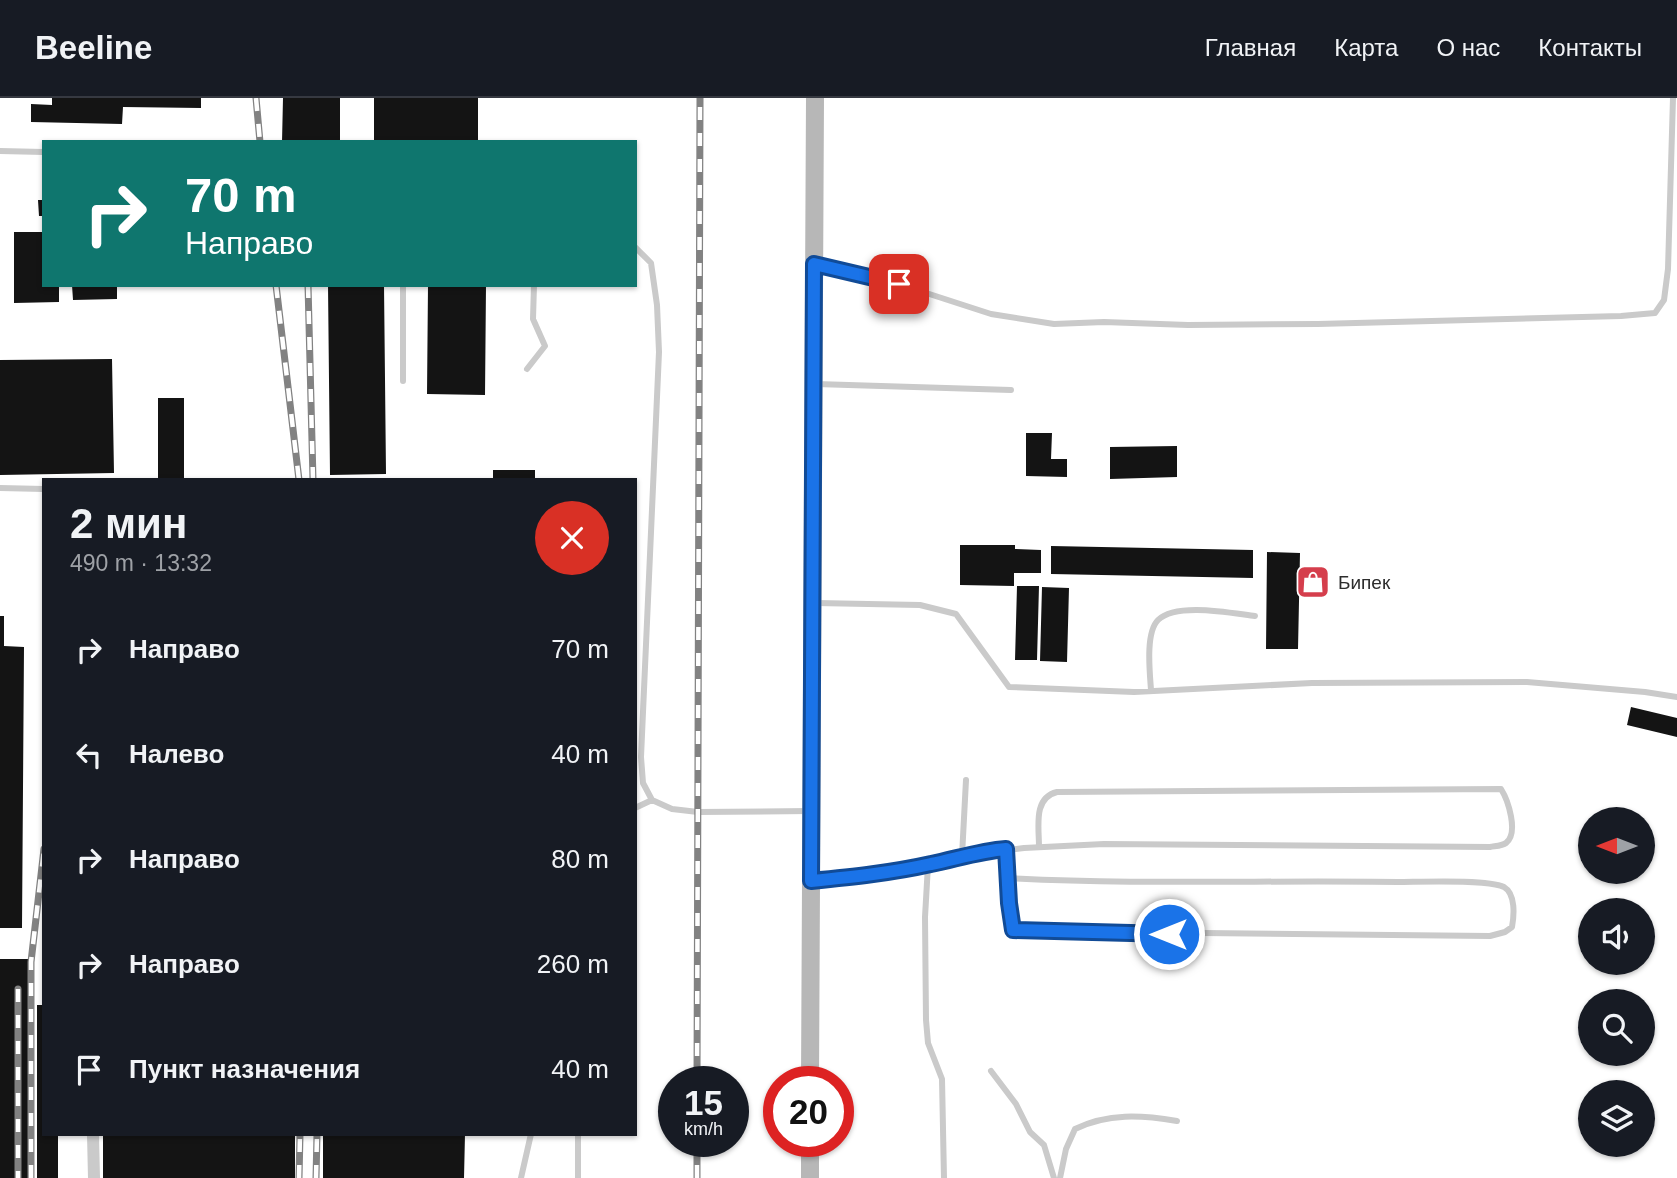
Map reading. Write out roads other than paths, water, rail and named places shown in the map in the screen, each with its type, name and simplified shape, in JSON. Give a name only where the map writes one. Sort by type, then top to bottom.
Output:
[{"type":"main road","points":[[810,1066],[815,98]]},
{"type":"main road","points":[[810,1157],[810,1178]]},
{"type":"street","points":[[93,1136],[94,1178]]},
{"type":"lane","points":[[814,264],[880,278],[990,314],[1054,324],[1318,324],[1655,313],[1664,300],[1668,269],[1673,98]]},
{"type":"lane","points":[[0,151],[42,152]]},
{"type":"lane","points":[[637,249],[651,263],[657,305],[659,352],[640,757],[643,783],[652,800],[672,809],[812,811]]},
{"type":"lane","points":[[403,287],[403,381]]},
{"type":"lane","points":[[527,369],[545,346],[533,320],[534,287]]},
{"type":"lane","points":[[814,384],[1011,390]]},
{"type":"lane","points":[[0,488],[42,489]]},
{"type":"lane","points":[[813,603],[920,605],[956,614],[1009,687],[1151,690],[1312,683],[1527,682],[1677,697]]},
{"type":"lane","points":[[1151,690],[1149,660],[1153,630],[1157,621],[1170,613],[1189,610],[1255,616]]},
{"type":"lane","points":[[962,856],[967,780]]},
{"type":"lane","points":[[811,881],[872,875],[962,856],[1040,847],[1104,844],[1490,847],[1505,844],[1510,838],[1510,806],[1501,789],[1057,792],[1047,794],[1041,803],[1040,847]]},
{"type":"lane","points":[[637,807],[652,800]]},
{"type":"lane","points":[[1006,849],[1007,877],[1013,930],[1490,936],[1505,932],[1512,927],[1513,920],[1513,901],[1504,887],[1471,882],[1089,882],[1007,877]]},
{"type":"lane","points":[[928,865],[925,917],[926,1020],[928,1043],[942,1079],[944,1178]]},
{"type":"lane","points":[[991,1071],[1016,1104],[1030,1132],[1044,1145],[1054,1178]]},
{"type":"lane","points":[[1060,1178],[1066,1149],[1075,1129],[1107,1117],[1144,1115],[1177,1121]]},
{"type":"lane","points":[[521,1178],[531,1136]]},
{"type":"lane","points":[[578,1136],[578,1178]]},
{"type":"railway","points":[[256,98],[260,140]]},
{"type":"railway","points":[[697,1066],[700,98]]},
{"type":"railway","points":[[276,287],[299,478]]},
{"type":"railway","points":[[308,287],[313,478]]},
{"type":"railway","points":[[31,1178],[31,962],[42,866]]},
{"type":"railway","points":[[18,989],[18,1178]]},
{"type":"railway","points":[[299,1178],[300,1136]]},
{"type":"railway","points":[[316,1178],[317,1136]]},
{"type":"railway","points":[[697,1157],[697,1178]]},
{"type":"place","name":"Бипек","points":[[1313,582]]}]
